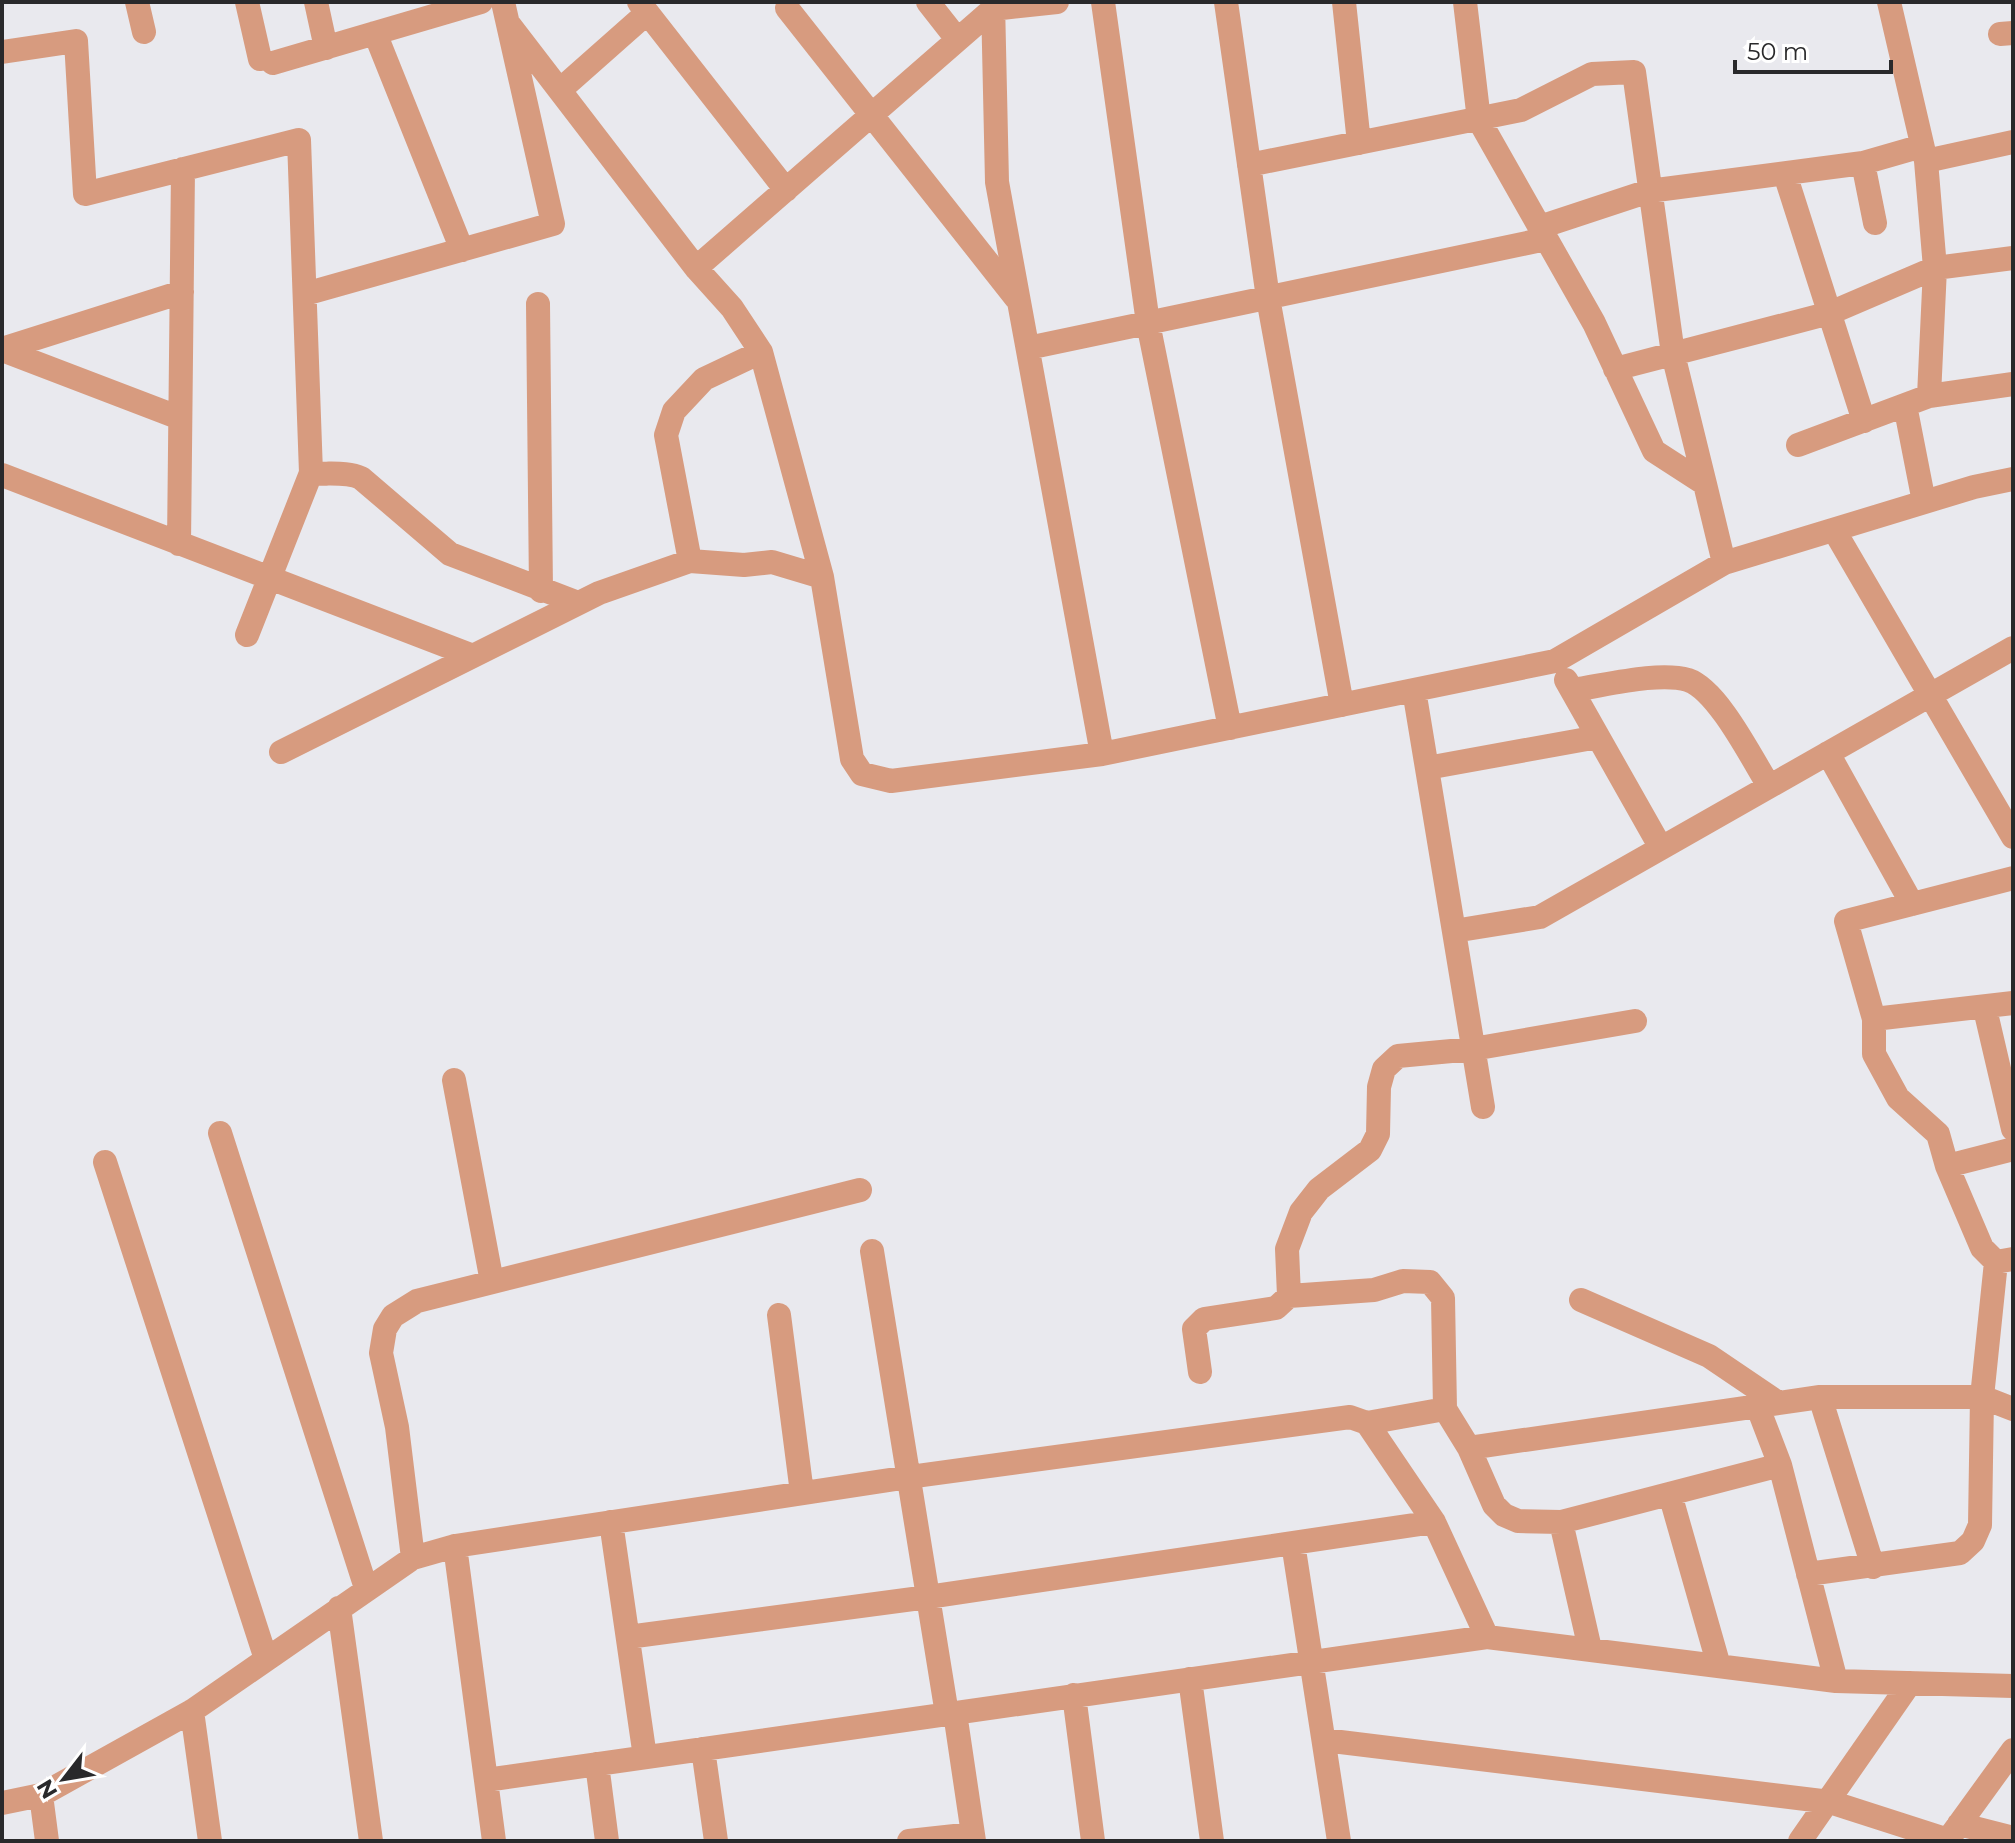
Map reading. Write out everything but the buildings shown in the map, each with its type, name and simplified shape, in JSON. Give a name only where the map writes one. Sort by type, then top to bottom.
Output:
[{"type":"street","points":[[137,2],[144,32]]},
{"type":"street","points":[[247,2],[266,61],[375,33],[422,10],[481,2]]},
{"type":"street","points":[[316,2],[326,48]]},
{"type":"street","points":[[928,2],[957,39]]},
{"type":"street","points":[[696,268],[993,5],[1057,2]]},
{"type":"street","points":[[1103,2],[1148,323],[1230,728]]},
{"type":"street","points":[[1226,2],[1268,298],[1342,705]]},
{"type":"street","points":[[1344,2],[1359,143]]},
{"type":"street","points":[[1465,2],[1479,120],[1594,323],[1654,451],[1705,484]]},
{"type":"street","points":[[1889,2],[1924,153],[1935,268],[1929,396]]},
{"type":"street","points":[[993,5],[997,182],[1102,754]]},
{"type":"street","points":[[560,90],[643,7],[786,190]]},
{"type":"street","points":[[787,8],[1020,302]]},
{"type":"street","points":[[506,12],[560,90],[696,268],[732,308],[761,352],[822,577],[844,726],[852,759],[862,774],[891,781],[1102,754],[1555,661],[1724,563],[1924,502],[2011,484]]},
{"type":"street","points":[[305,294],[553,224],[506,12]]},
{"type":"street","points":[[375,33],[462,250]]},
{"type":"street","points":[[2,52],[76,41],[85,194],[299,140],[311,473],[247,635]]},
{"type":"street","points":[[1249,165],[1521,110],[1592,74],[1634,72],[1673,354],[1724,563]]},
{"type":"street","points":[[1028,348],[1268,298],[1543,233],[1649,191],[2013,142]]},
{"type":"street","points":[[1863,163],[1875,223]]},
{"type":"street","points":[[179,544],[183,169]]},
{"type":"street","points":[[1785,174],[1864,421]]},
{"type":"street","points":[[1615,369],[1830,313],[1935,268],[2013,258]]},
{"type":"street","points":[[2,350],[182,292]]},
{"type":"street","points":[[538,304],[541,591]]},
{"type":"street","points":[[2,350],[180,418]]},
{"type":"street","points":[[690,561],[666,435],[674,411],[704,379],[761,352]]},
{"type":"street","points":[[1798,445],[1929,396],[2013,384]]},
{"type":"street","points":[[1905,405],[1924,502]]},
{"type":"street","points":[[311,473],[333,476],[350,473],[361,478],[450,554],[578,603]]},
{"type":"street","points":[[2,475],[473,656]]},
{"type":"street","points":[[1834,530],[2013,837]]},
{"type":"street","points":[[281,752],[578,603],[690,561],[744,565],[772,562],[822,577]]},
{"type":"street","points":[[1454,931],[1540,917],[2013,648]]},
{"type":"street","points":[[1555,661],[1661,848]]},
{"type":"street","points":[[1572,690],[1668,677],[1690,681],[1710,695],[1769,786]]},
{"type":"street","points":[[1414,690],[1483,1107]]},
{"type":"street","points":[[1427,768],[1598,737]]},
{"type":"street","points":[[1828,753],[1912,904]]},
{"type":"street","points":[[1808,1574],[1960,1553],[1973,1541],[1980,1525],[1982,1397],[2005,1260],[1982,1248],[1947,1166],[1938,1134],[1898,1098],[1874,1054],[1874,1019],[1846,921],[2013,878]]},
{"type":"street","points":[[1874,1019],[1985,1009],[2013,1003]]},
{"type":"street","points":[[1985,1009],[2013,1129]]},
{"type":"street","points":[[1289,1296],[1287,1249],[1301,1212],[1319,1189],[1370,1150],[1378,1134],[1379,1087],[1384,1069],[1398,1056],[1473,1049],[1635,1021]]},
{"type":"street","points":[[454,1080],[492,1282]]},
{"type":"street","points":[[220,1133],[366,1588]]},
{"type":"street","points":[[1947,1166],[2013,1149]]},
{"type":"street","points":[[105,1162],[266,1659]]},
{"type":"street","points":[[413,1558],[397,1427],[381,1353],[385,1329],[393,1316],[417,1301],[860,1190]]},
{"type":"street","points":[[872,1251],[928,1597],[973,1837],[909,1841]]},
{"type":"street","points":[[1200,1372],[1196,1324],[1204,1319],[1276,1308],[1289,1296],[1374,1290],[1403,1281],[1430,1282],[1443,1298],[1445,1409],[1469,1448],[1494,1505],[1504,1515],[1518,1521],[1561,1522],[1780,1465]]},
{"type":"street","points":[[1581,1300],[1709,1356],[1767,1404],[1836,1681]]},
{"type":"street","points":[[779,1315],[802,1493]]},
{"type":"street","points":[[1820,1397],[1873,1567]]},
{"type":"street","points":[[1469,1448],[1820,1397],[1982,1397],[2013,1409]]},
{"type":"street","points":[[2,1803],[41,1795],[192,1711],[413,1558],[455,1546],[909,1477],[1350,1417],[1367,1423],[1445,1409]]},
{"type":"street","points":[[1367,1423],[1434,1522],[1487,1637]]},
{"type":"street","points":[[1670,1494],[1719,1666]]},
{"type":"street","points":[[611,1522],[645,1757]]},
{"type":"street","points":[[628,1637],[928,1597],[1434,1522]]},
{"type":"street","points":[[1561,1522],[1590,1649]]},
{"type":"street","points":[[1293,1543],[1339,1841]]},
{"type":"street","points":[[455,1546],[494,1841]]},
{"type":"street","points":[[339,1608],[371,1841]]},
{"type":"street","points":[[486,1780],[1487,1637],[1836,1681],[1910,1683],[2012,1680]]},
{"type":"street","points":[[1190,1679],[1212,1841]]},
{"type":"street","points":[[1800,1841],[1910,1683]]},
{"type":"street","points":[[1074,1695],[1093,1841]]},
{"type":"street","points":[[192,1711],[210,1841]]},
{"type":"street","points":[[1324,1740],[1830,1802],[1951,1835],[2013,1838]]},
{"type":"street","points":[[703,1749],[716,1841]]},
{"type":"street","points":[[1951,1835],[2013,1750]]},
{"type":"street","points":[[597,1764],[607,1841]]},
{"type":"street","points":[[41,1795],[47,1841]]}]
